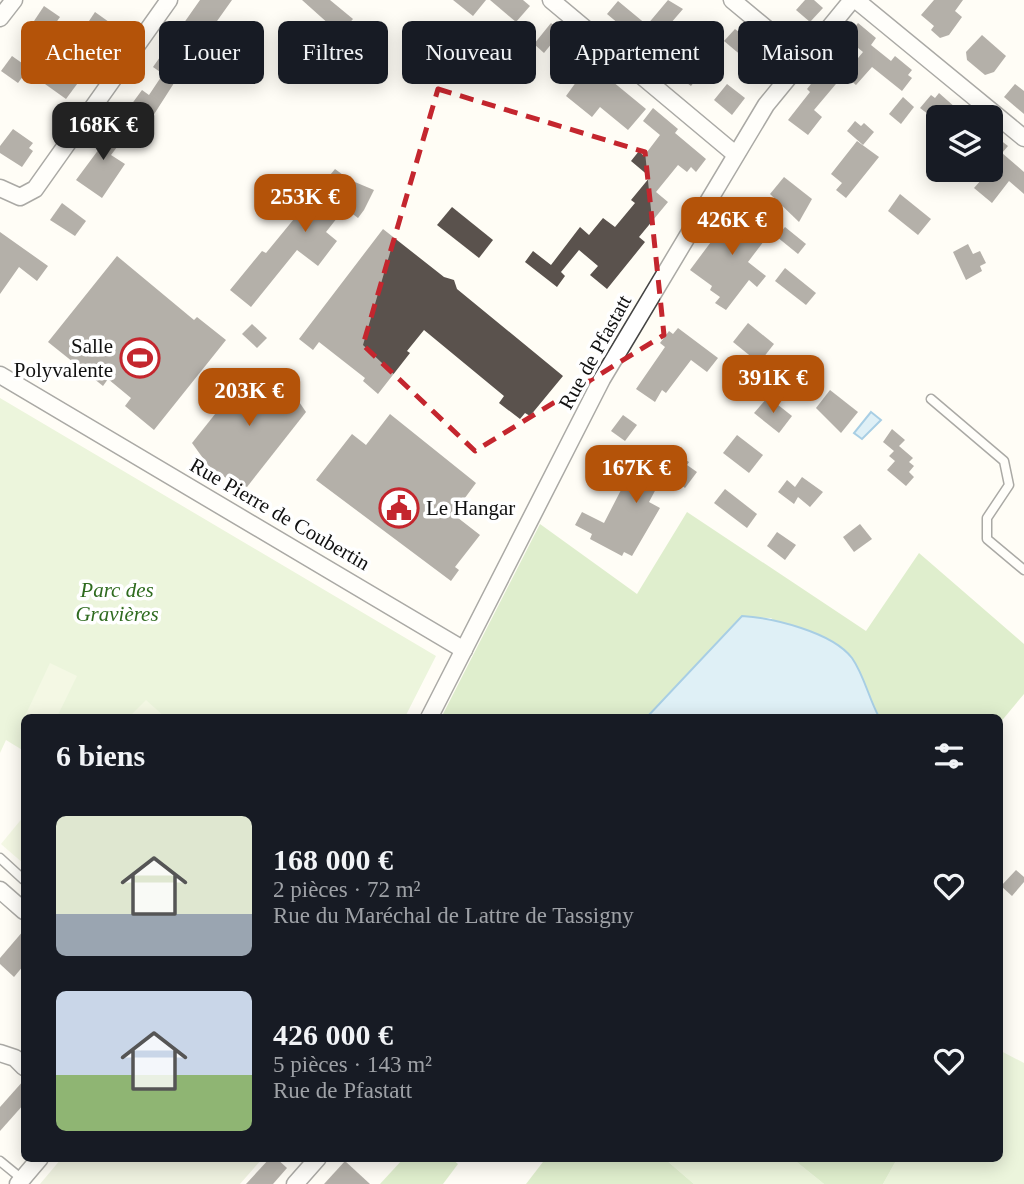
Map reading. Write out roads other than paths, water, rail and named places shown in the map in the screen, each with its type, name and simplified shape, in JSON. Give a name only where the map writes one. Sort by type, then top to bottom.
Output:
[{"type":"street","points":[[0,18],[14,0]]},
{"type":"street","points":[[0,188],[20,197],[35,189],[169,0]]},
{"type":"street","points":[[551,0],[735,154]]},
{"type":"street","points":[[732,0],[757,21]]},
{"type":"street","points":[[854,0],[1024,138]]},
{"type":"street","name":"Rue de Pfastatt","points":[[836,21],[854,0]]},
{"type":"street","name":"Rue de Pfastatt","points":[[431,714],[602,379],[735,154],[783,84]]},
{"type":"street","name":"Rue Pierre de Coubertin","points":[[0,375],[464,650]]},
{"type":"street","points":[[0,890],[21,908]]},
{"type":"street","points":[[0,1053],[15,1058],[21,1064]]},
{"type":"street","points":[[20,1182],[37,1162]]},
{"type":"street","points":[[295,1184],[314,1162]]},
{"type":"lane","points":[[931,399],[1004,461],[1009,473],[1009,485],[987,518],[987,539],[1024,570]]},
{"type":"lane","points":[[0,858],[21,877]]},
{"type":"lane","points":[[0,1161],[20,1182]]},
{"type":"water","points":[[871,412],[881,420],[862,439],[854,433]]},
{"type":"water","points":[[742,616],[801,628],[843,649],[856,665],[878,714],[650,714]]},
{"type":"place","name":"Salle Polyvalente","points":[[140,358]]},
{"type":"place","name":"Le Hangar","points":[[399,508]]},
{"type":"park label","name":"Parc des Gravières","points":[[117,602]]}]
